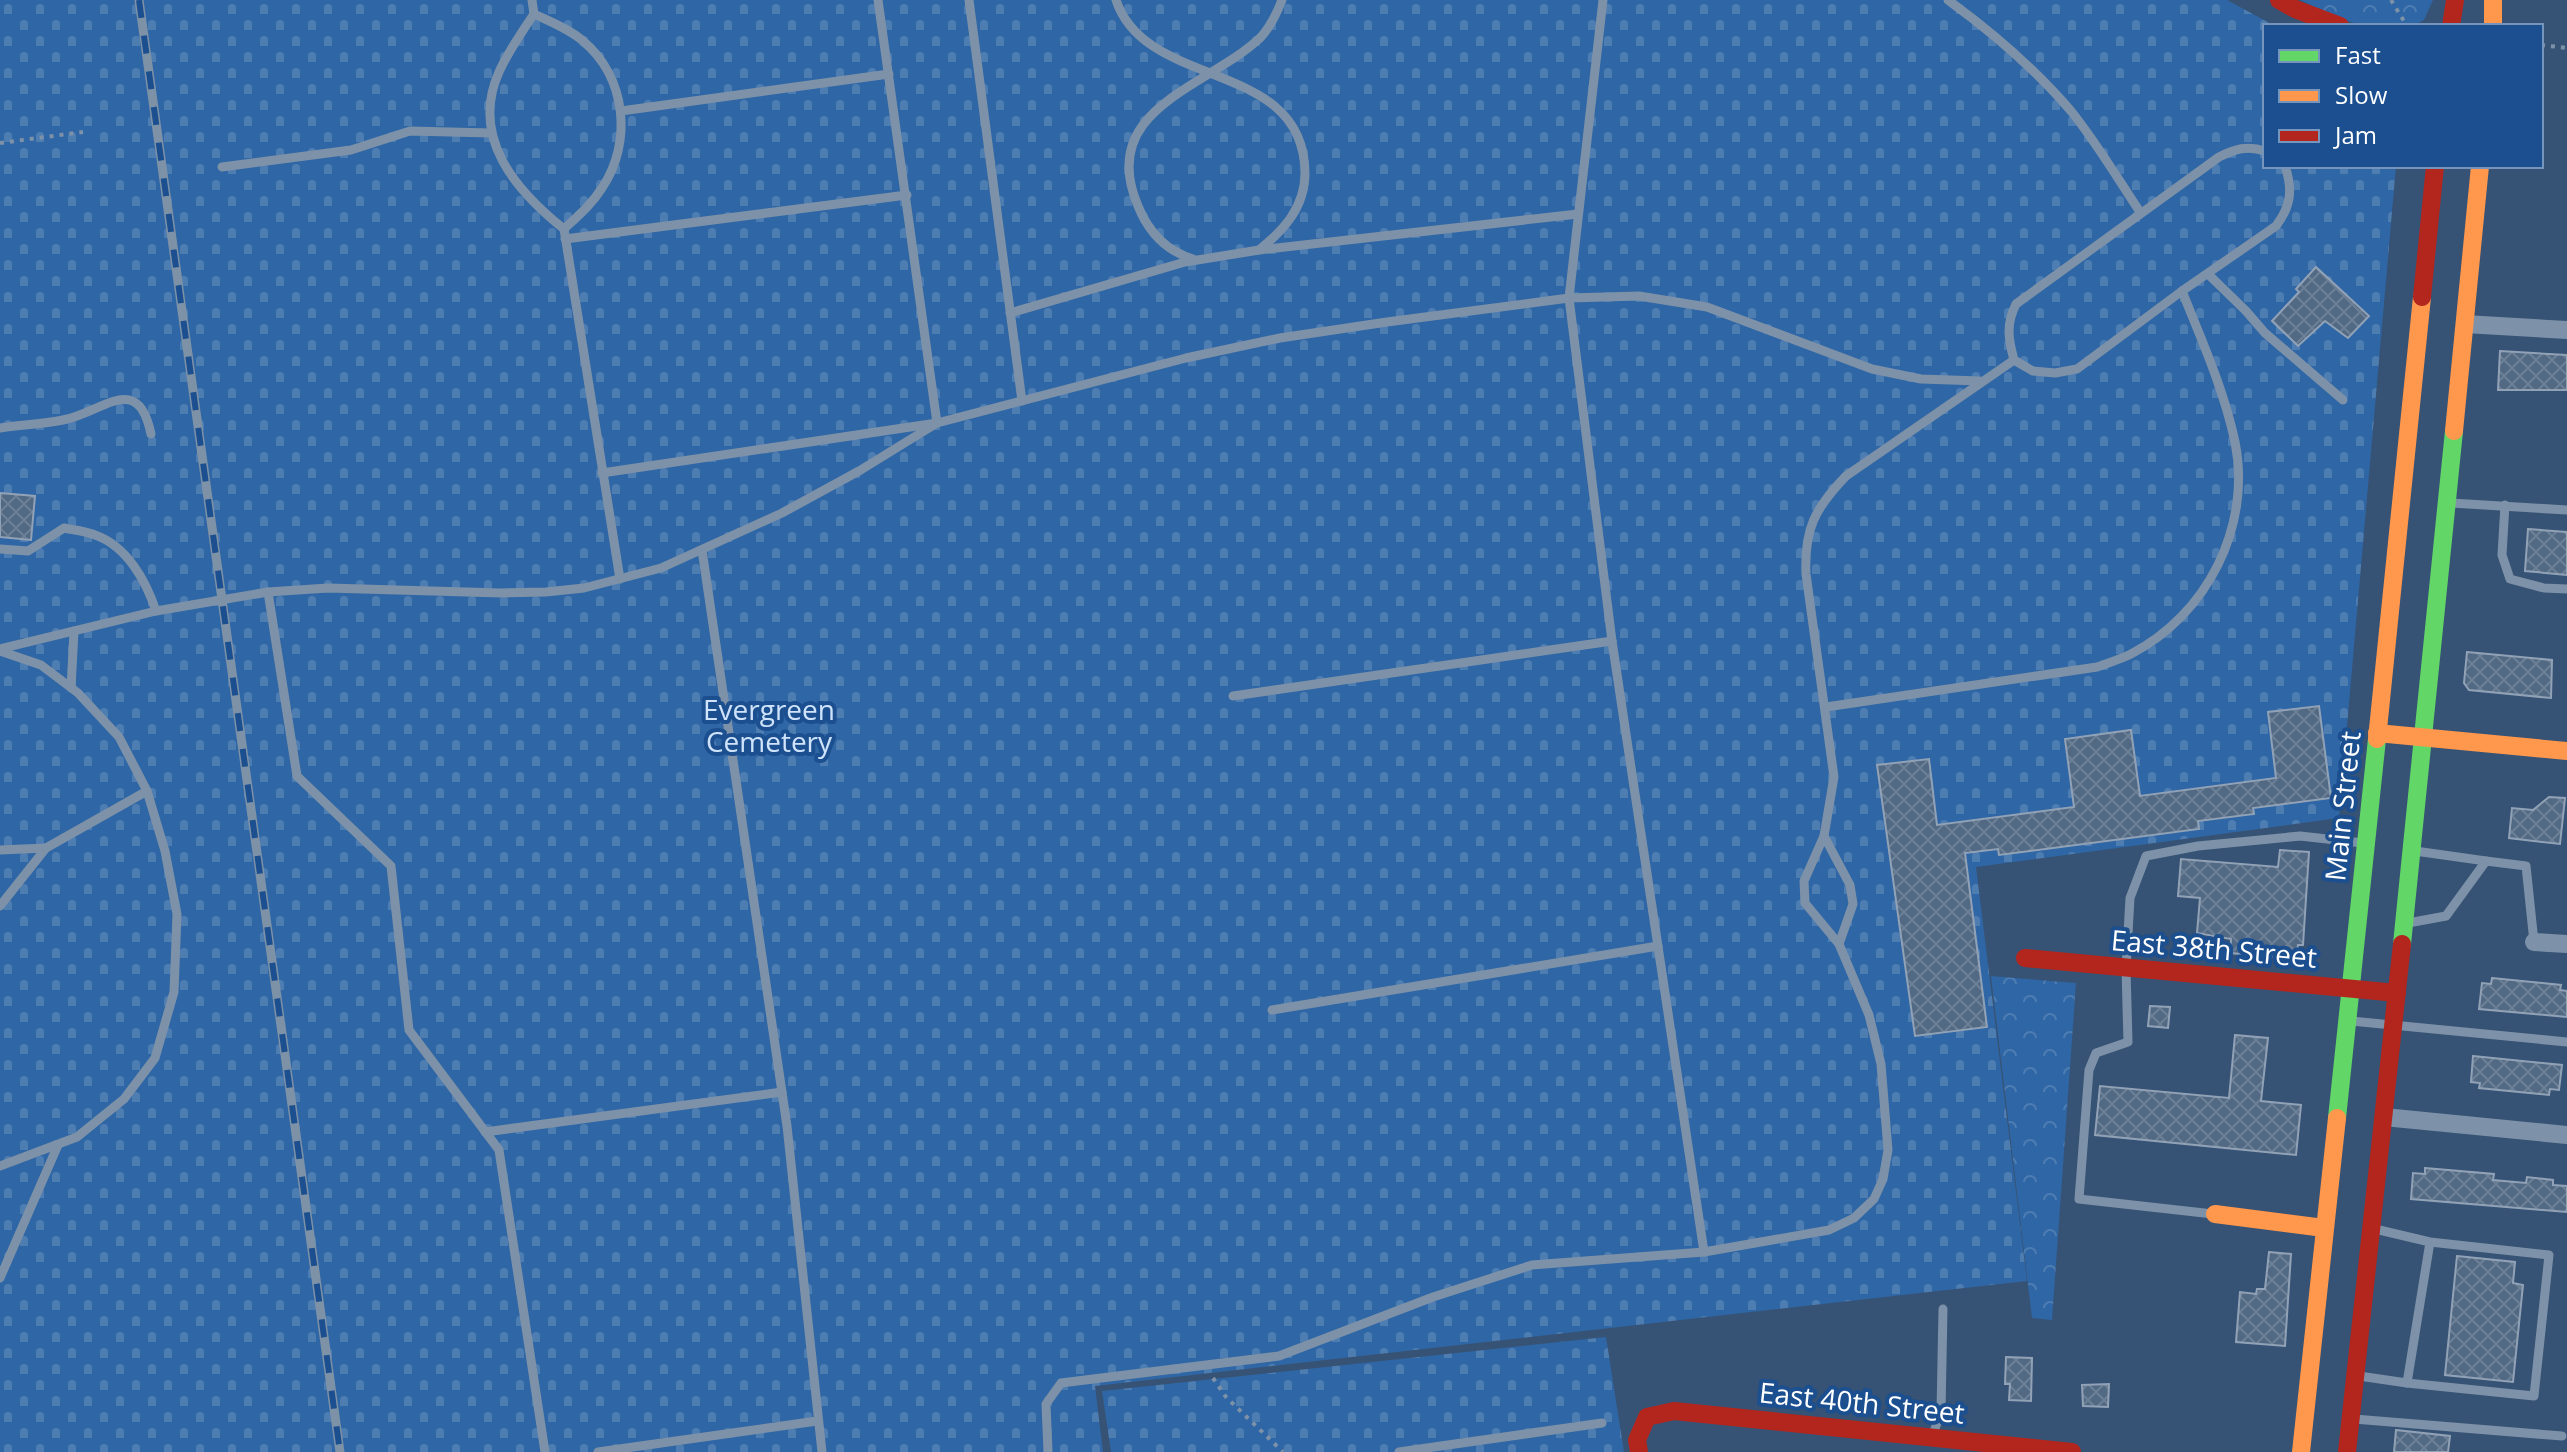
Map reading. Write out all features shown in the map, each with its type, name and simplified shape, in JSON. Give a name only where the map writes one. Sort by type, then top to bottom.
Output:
[{"type":"main road","points":[[2279,0],[2335,24]]},
{"type":"main road","points":[[2451,24],[2455,0]]},
{"type":"main road","points":[[2493,0],[2493,24]]},
{"type":"main road","name":"Main Street","points":[[2301,1452],[2349,1021],[2435,168]]},
{"type":"main road","points":[[2347,1452],[2424,738],[2480,168]]},
{"type":"main road","points":[[2377,733],[2567,751]]},
{"type":"main road","name":"East 38th Street","points":[[2025,958],[2397,993]]},
{"type":"main road","points":[[2215,1214],[2324,1228]]},
{"type":"main road","name":"East 40th Street","points":[[1639,1452],[1637,1440],[1647,1417],[1674,1411],[2072,1452]]},
{"type":"street","points":[[2465,324],[2567,330]]},
{"type":"street","points":[[2534,942],[2567,944]]},
{"type":"street","points":[[2384,1117],[2567,1135]]},
{"type":"lane","points":[[532,0],[534,14],[497,75],[490,97],[491,133],[509,174],[525,196],[564,234],[620,579]]},
{"type":"lane","points":[[878,0],[937,423]]},
{"type":"lane","points":[[969,0],[1022,401]]},
{"type":"lane","points":[[1116,0],[1125,20],[1140,37],[1160,51],[1230,79],[1270,103],[1295,129],[1302,148],[1305,182],[1300,201],[1280,233],[1259,250]]},
{"type":"lane","points":[[1196,260],[1170,250],[1143,219],[1129,176],[1131,154],[1138,133],[1151,114],[1169,98],[1260,37],[1273,21],[1282,0]]},
{"type":"lane","points":[[1603,0],[1569,298],[1612,641],[1704,1252]]},
{"type":"lane","points":[[1948,0],[2015,54],[2071,111],[2140,212]]},
{"type":"lane","points":[[534,14],[582,39],[600,57],[613,81],[621,111],[618,154],[604,186],[564,234]]},
{"type":"lane","points":[[621,111],[889,74]]},
{"type":"lane","points":[[222,167],[351,150],[410,131],[491,133]]},
{"type":"lane","points":[[2263,150],[2254,147],[2236,148],[2219,157],[2016,304],[2008,320],[2008,340],[2014,360],[2033,371],[2055,373],[2077,369],[2276,226],[2286,212],[2291,197],[2286,168]]},
{"type":"lane","points":[[564,234],[907,195]]},
{"type":"lane","points":[[1010,313],[1196,260],[1578,214]]},
{"type":"lane","points":[[2208,274],[2265,333],[2343,400]]},
{"type":"lane","points":[[1826,707],[2097,667],[2131,654],[2160,636],[2192,606],[2214,574],[2229,540],[2239,477],[2235,443],[2218,381],[2182,291]]},
{"type":"lane","points":[[602,473],[937,423],[1186,358],[1280,338],[1569,298],[1639,296],[1694,304],[1751,322],[1872,369],[1921,379],[1980,381]]},
{"type":"lane","points":[[1048,1452],[1046,1404],[1061,1383],[1279,1356],[1433,1297],[1532,1265],[1704,1252],[1829,1230],[1854,1218],[1874,1199],[1888,1150],[1881,1064],[1869,1015],[1839,944],[1805,903],[1804,881],[1824,836],[1834,777],[1804,547],[1810,525],[1824,499],[1846,476],[2014,360]]},
{"type":"lane","points":[[0,428],[66,420],[115,400],[131,400],[141,406],[147,415],[151,434]]},
{"type":"lane","points":[[0,650],[156,611],[268,592],[328,588],[546,592],[584,588],[661,568],[702,550],[795,506],[937,423]]},
{"type":"lane","points":[[2447,503],[2567,510]]},
{"type":"lane","points":[[2505,505],[2502,555],[2510,579],[2544,588],[2567,589]]},
{"type":"lane","points":[[0,549],[28,551],[64,528],[97,535],[125,555],[147,583],[156,611]]},
{"type":"lane","points":[[702,550],[782,1092],[822,1452]]},
{"type":"lane","points":[[268,592],[297,776],[391,866],[409,1030],[499,1150],[545,1452]]},
{"type":"lane","points":[[71,688],[74,631]]},
{"type":"lane","points":[[1233,696],[1612,641]]},
{"type":"lane","points":[[0,650],[41,665],[71,688],[119,737],[147,791],[165,851],[177,914],[174,992],[155,1058],[124,1099],[77,1137],[0,1166]]},
{"type":"lane","points":[[0,906],[46,848],[147,791]]},
{"type":"lane","points":[[1824,836],[1850,885],[1853,904],[1839,944]]},
{"type":"lane","points":[[2215,1214],[2079,1199],[2089,1070],[2096,1053],[2128,1042],[2126,969],[2130,898],[2146,856],[2198,846],[2300,836],[2367,843]]},
{"type":"lane","points":[[0,850],[46,848]]},
{"type":"lane","points":[[2412,851],[2526,866],[2534,942]]},
{"type":"lane","points":[[2404,923],[2446,916],[2486,861]]},
{"type":"lane","points":[[1272,1010],[1658,946]]},
{"type":"lane","points":[[2349,1021],[2567,1042]]},
{"type":"lane","points":[[485,1132],[782,1092]]},
{"type":"lane","points":[[0,1278],[58,1145]]},
{"type":"lane","points":[[2356,1376],[2534,1396],[2549,1255],[2430,1242],[2372,1228]]},
{"type":"lane","points":[[2407,1383],[2430,1242]]},
{"type":"lane","points":[[1932,1438],[1941,1412],[1943,1309]]},
{"type":"lane","points":[[2351,1418],[2562,1436]]},
{"type":"lane","points":[[598,1452],[817,1421]]},
{"type":"lane","points":[[1399,1452],[1463,1448],[1602,1423]]},
{"type":"path","points":[[2391,0],[2406,24]]},
{"type":"path","points":[[2543,45],[2567,48]]},
{"type":"path","points":[[0,143],[83,132]]},
{"type":"path","points":[[1206,1365],[1226,1397],[1283,1452]]},
{"type":"green space","name":"Evergreen Cemetery","points":[[0,0],[2227,0],[2271,24],[2263,24],[2263,168],[2396,168],[2339,818],[1976,867],[2027,1281],[1095,1386],[1103,1452],[0,1452]]},
{"type":"green space","points":[[2300,0],[2433,0],[2424,20],[2417,24],[2357,24]]},
{"type":"green space","points":[[1991,976],[2076,983],[2052,1320],[2032,1318]]},
{"type":"green space","points":[[1606,1337],[1624,1452],[1111,1452],[1102,1391]]},
{"type":"building","points":[[2316,267],[2369,316],[2348,338],[2325,321],[2298,346],[2272,321],[2299,292],[2296,289]]},
{"type":"building","points":[[2500,351],[2567,355],[2567,390],[2498,390]]},
{"type":"building","points":[[0,493],[35,496],[31,540],[0,537]]},
{"type":"building","points":[[2528,529],[2567,532],[2567,575],[2525,571]]},
{"type":"building","points":[[2467,652],[2552,660],[2551,698],[2469,690],[2464,683]]},
{"type":"building","points":[[2319,706],[2331,798],[2253,808],[2254,814],[2198,821],[2199,829],[1999,855],[1998,849],[1965,853],[1987,1027],[1915,1036],[1877,765],[1929,759],[1937,825],[2074,807],[2065,739],[2131,730],[2140,796],[2276,778],[2268,712]]},
{"type":"building","points":[[2549,797],[2565,798],[2560,844],[2509,838],[2512,808],[2533,810]]},
{"type":"building","points":[[2280,850],[2309,852],[2303,945],[2298,945],[2296,959],[2230,953],[2231,939],[2197,933],[2200,898],[2178,896],[2181,859],[2278,867]]},
{"type":"building","points":[[2492,978],[2561,985],[2560,990],[2567,991],[2567,1017],[2479,1009],[2482,983],[2491,984]]},
{"type":"building","points":[[2150,1006],[2170,1007],[2168,1028],[2148,1026]]},
{"type":"building","points":[[2235,1035],[2268,1038],[2261,1101],[2301,1105],[2296,1155],[2095,1135],[2100,1086],[2229,1098]]},
{"type":"building","points":[[2473,1056],[2562,1065],[2559,1090],[2550,1089],[2549,1095],[2479,1088],[2480,1083],[2471,1082]]},
{"type":"building","points":[[2425,1168],[2494,1174],[2493,1180],[2526,1183],[2527,1177],[2553,1180],[2553,1185],[2567,1186],[2567,1212],[2411,1199],[2413,1173],[2425,1174]]},
{"type":"building","points":[[2269,1252],[2291,1254],[2285,1346],[2236,1342],[2240,1292],[2256,1294],[2257,1289],[2265,1289]]},
{"type":"building","points":[[2457,1256],[2515,1262],[2513,1283],[2523,1285],[2513,1382],[2445,1375]]},
{"type":"building","points":[[2006,1357],[2032,1358],[2031,1401],[2009,1400],[2010,1384],[2005,1384]]},
{"type":"building","points":[[2109,1384],[2108,1407],[2083,1406],[2082,1385]]},
{"type":"building","points":[[2396,1430],[2450,1436],[2448,1452],[2394,1452]]},
{"type":"railway","points":[[139,0],[340,1452]]},
{"type":"traffic: fast","points":[[2402,944],[2454,431]]},
{"type":"traffic: fast","points":[[2337,1118],[2377,739]]},
{"type":"traffic: slow","points":[[2493,0],[2493,24]]},
{"type":"traffic: slow","points":[[2454,431],[2480,168]]},
{"type":"traffic: slow","points":[[2377,739],[2422,297]]},
{"type":"traffic: slow","points":[[2377,733],[2567,751]]},
{"type":"traffic: slow","points":[[2301,1452],[2337,1118]]},
{"type":"traffic: slow","points":[[2215,1214],[2324,1228]]},
{"type":"traffic: jam","points":[[2279,0],[2335,24]]},
{"type":"traffic: jam","points":[[2451,24],[2455,0]]},
{"type":"traffic: jam","points":[[2422,297],[2435,168]]},
{"type":"traffic: jam","points":[[2347,1452],[2402,944]]},
{"type":"traffic: jam","points":[[2025,958],[2397,993]]},
{"type":"traffic: jam","points":[[1639,1452],[1637,1440],[1647,1417],[1674,1411],[2072,1452]]}]
